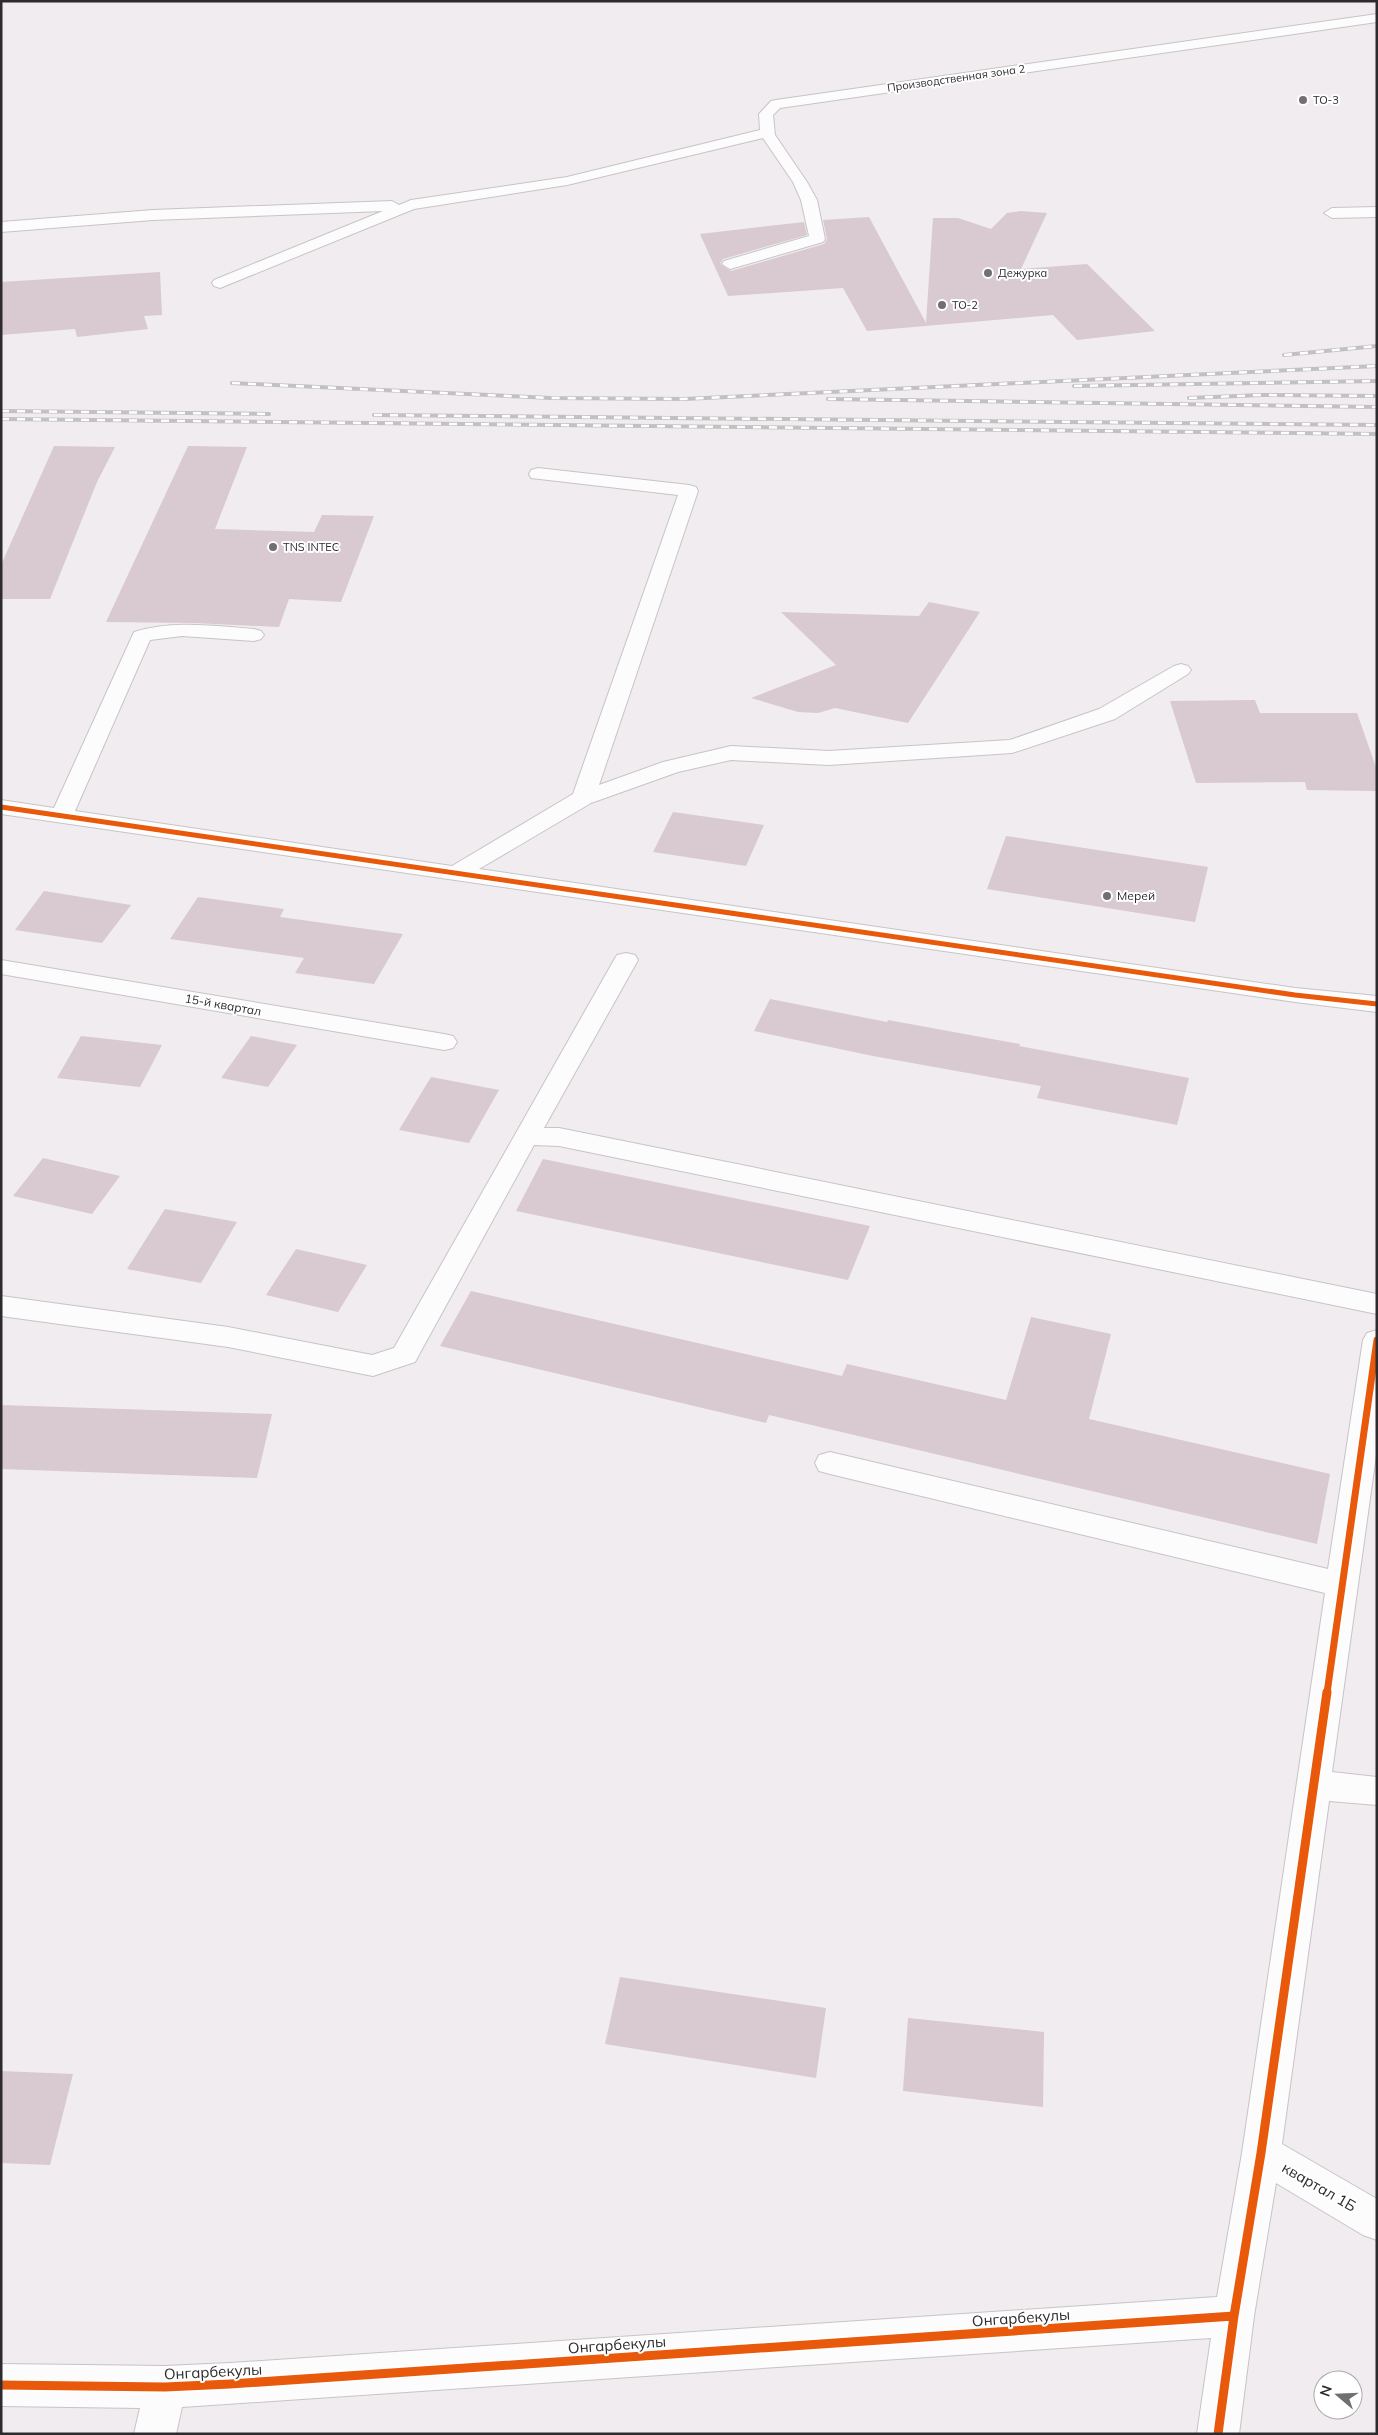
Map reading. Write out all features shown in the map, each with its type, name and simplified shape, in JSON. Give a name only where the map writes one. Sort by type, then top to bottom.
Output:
[{"type":"street","name":"Производственная зона 2","points":[[768,132],[766,114],[776,104],[1377,18]]},
{"type":"street","points":[[1,227],[153,215],[411,205],[567,181],[768,132],[809,200],[817,239],[730,264]]},
{"type":"street","points":[[220,283],[411,205]]},
{"type":"street","points":[[1332,213],[1377,212]]},
{"type":"street","points":[[538,474],[689,491],[583,798]]},
{"type":"street","points":[[62,816],[141,636],[152,632],[172,630],[254,635]]},
{"type":"street","points":[[456,873],[583,798],[671,767],[731,753],[829,758],[1012,746],[1107,714],[1181,670]]},
{"type":"street","points":[[1,807],[1294,996],[1377,1004]]},
{"type":"street","points":[[1,1306],[228,1337],[373,1366],[405,1355],[626,960]]},
{"type":"street","name":"15-й квартал","points":[[1,967],[444,1042]]},
{"type":"street","points":[[526,1136],[569,1139],[1377,1304]]},
{"type":"street","points":[[1218,2434],[1234,2316],[1261,2153],[1377,1340]]},
{"type":"street","points":[[830,1463],[1342,1585]]},
{"type":"street","points":[[1313,1785],[1377,1791]]},
{"type":"street","name":"квартал 1Б","points":[[1261,2153],[1377,2221]]},
{"type":"street","name":"Онгарбекулы","points":[[1,2385],[165,2387],[1234,2316]]},
{"type":"street","points":[[155,2434],[165,2387]]},
{"type":"building","points":[[1021,211],[1047,213],[1021,269],[1087,264],[1155,331],[1077,340],[1053,315],[867,331],[843,288],[728,296],[700,234],[804,222],[807,235],[723,259],[720,264],[731,271],[824,244],[827,239],[823,220],[869,217],[926,323],[933,218],[958,218],[991,229],[1007,213]]},
{"type":"building","points":[[160,272],[162,315],[144,316],[148,329],[77,337],[75,329],[1,335],[1,282]]},
{"type":"building","points":[[54,446],[115,447],[97,482],[50,599],[1,599],[1,565]]},
{"type":"building","points":[[188,446],[247,447],[215,529],[314,532],[322,515],[374,516],[341,602],[289,599],[279,627],[194,623],[106,622]]},
{"type":"building","points":[[929,602],[980,612],[908,723],[835,708],[818,713],[798,712],[751,698],[836,665],[781,612],[919,616]]},
{"type":"building","points":[[1255,700],[1260,713],[1357,713],[1377,770],[1377,791],[1307,790],[1305,782],[1196,783],[1170,701]]},
{"type":"building","points":[[673,812],[764,825],[746,866],[653,852]]},
{"type":"building","points":[[1006,836],[1208,867],[1195,922],[987,889]]},
{"type":"building","points":[[44,891],[131,905],[102,943],[15,930]]},
{"type":"building","points":[[198,897],[284,909],[280,917],[403,934],[374,984],[295,973],[304,958],[170,939]]},
{"type":"building","points":[[770,999],[887,1022],[888,1020],[1020,1044],[1019,1046],[1189,1078],[1177,1125],[1037,1098],[1041,1086],[873,1056],[754,1031]]},
{"type":"building","points":[[81,1036],[162,1045],[140,1087],[57,1078]]},
{"type":"building","points":[[251,1036],[297,1045],[268,1087],[221,1078]]},
{"type":"building","points":[[431,1077],[499,1090],[469,1143],[399,1130]]},
{"type":"building","points":[[43,1158],[120,1176],[92,1214],[13,1196]]},
{"type":"building","points":[[543,1159],[870,1226],[848,1280],[516,1211]]},
{"type":"building","points":[[165,1209],[237,1222],[201,1283],[127,1269]]},
{"type":"building","points":[[296,1249],[367,1265],[338,1312],[266,1295]]},
{"type":"building","points":[[471,1291],[842,1376],[847,1364],[1006,1400],[1031,1317],[1111,1334],[1089,1419],[1330,1474],[1317,1544],[769,1415],[766,1423],[440,1346]]},
{"type":"building","points":[[1,1405],[272,1414],[257,1478],[1,1469]]},
{"type":"building","points":[[620,1977],[826,2008],[816,2078],[605,2044]]},
{"type":"building","points":[[908,2018],[1044,2032],[1043,2107],[903,2091]]},
{"type":"building","points":[[1,2071],[73,2074],[50,2165],[1,2163]]},
{"type":"railway","points":[[1284,355],[1377,346]]},
{"type":"railway","points":[[232,383],[551,398],[684,399],[1377,366]]},
{"type":"railway","points":[[1074,386],[1377,381]]},
{"type":"railway","points":[[1189,398],[1262,395],[1377,396]]},
{"type":"railway","points":[[828,399],[1377,407]]},
{"type":"railway","points":[[1,411],[269,414]]},
{"type":"railway","points":[[374,415],[1377,425]]},
{"type":"railway","points":[[1,419],[1377,434]]},
{"type":"cycle path","points":[[1,807],[1295,995],[1377,1004]]},
{"type":"cycle path","points":[[1218,2434],[1234,2316],[1261,2153],[1377,1340]]},
{"type":"cycle path","points":[[1,2385],[165,2387],[230,2384],[1234,2316]]},
{"type":"place","name":"ТО-3","points":[[1303,100]]},
{"type":"place","name":"Дежурка","points":[[988,273]]},
{"type":"place","name":"ТО-2","points":[[942,305]]},
{"type":"place","name":"TNS INTEC","points":[[273,547]]},
{"type":"place","name":"Мерей","points":[[1107,896]]}]
